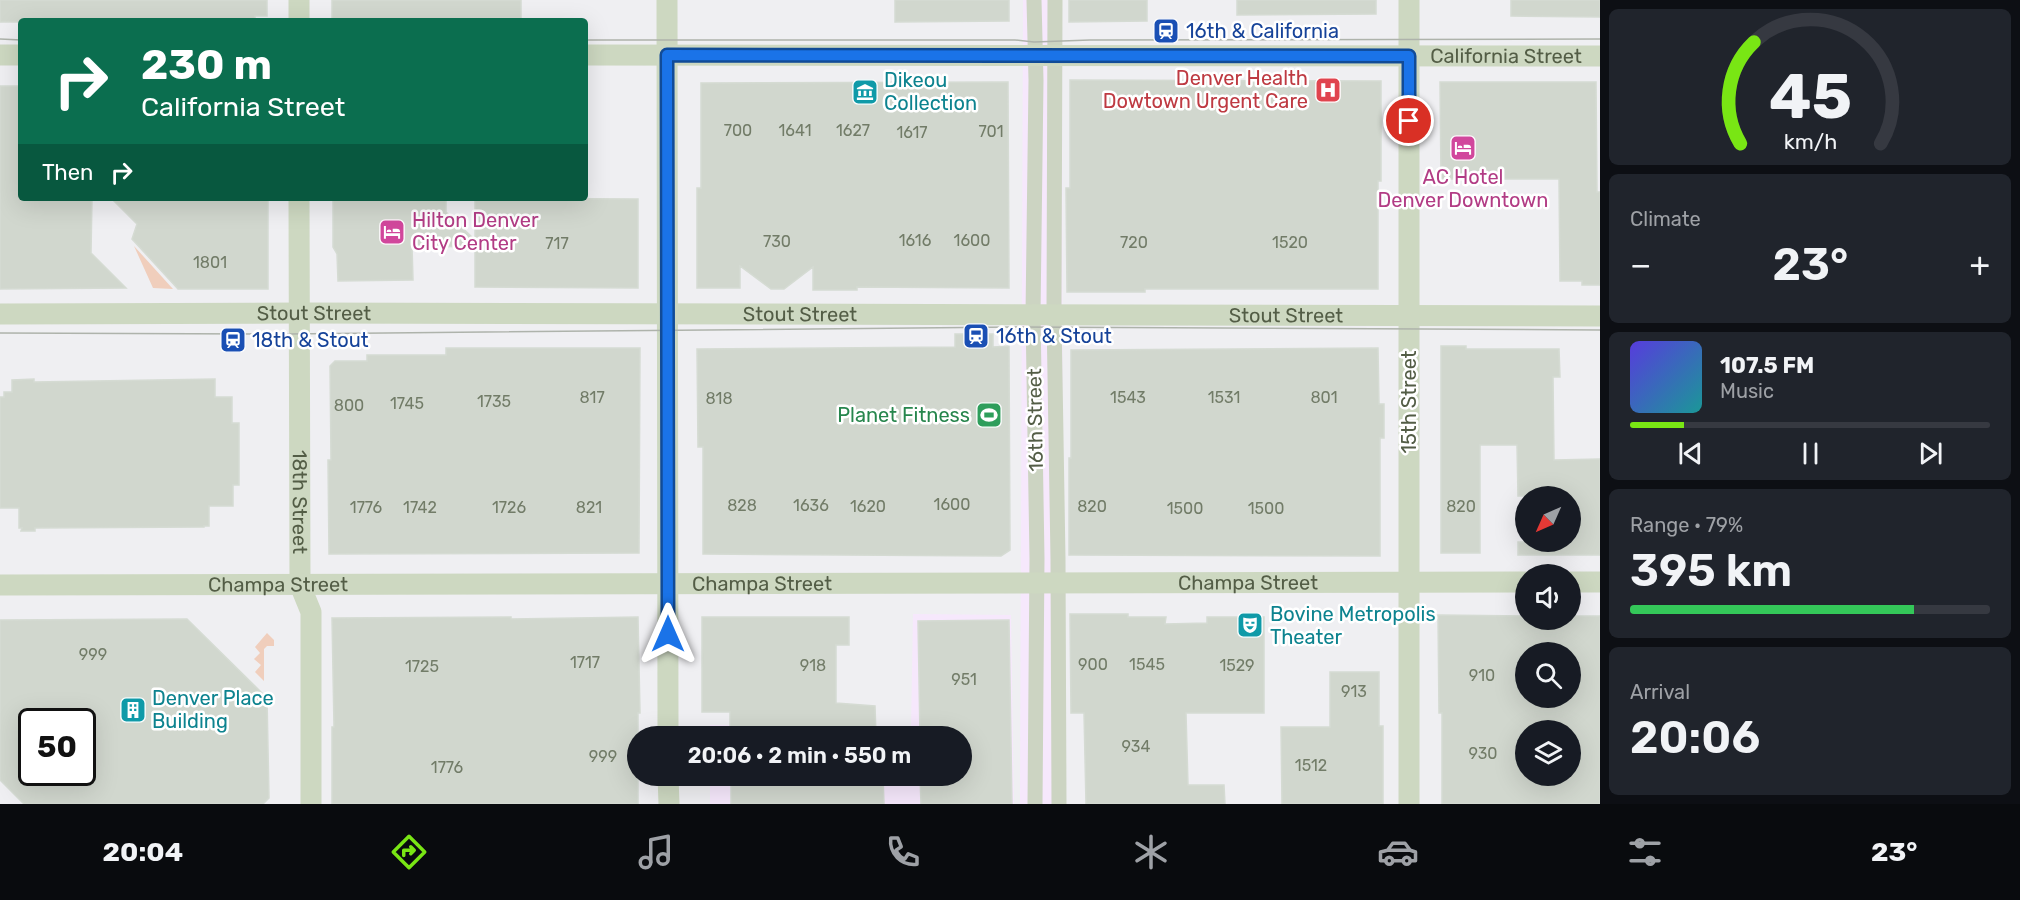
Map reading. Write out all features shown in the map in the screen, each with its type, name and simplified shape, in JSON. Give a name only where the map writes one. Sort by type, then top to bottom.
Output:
[{"type":"main road","points":[[299,0],[299,18]]},
{"type":"main road","points":[[667,0],[668,726]]},
{"type":"main road","name":"15th Street","points":[[1408,804],[1409,0]]},
{"type":"main road","points":[[0,55],[18,55]]},
{"type":"main road","name":"California Street","points":[[588,55],[1600,56]]},
{"type":"main road","name":"18th Street","points":[[299,201],[300,585],[311,612],[311,804]]},
{"type":"main road","name":"Stout Street","points":[[0,314],[1600,316]]},
{"type":"main road","name":"Champa Street","points":[[0,585],[1515,582]]},
{"type":"main road","points":[[1581,582],[1600,582]]},
{"type":"main road","points":[[668,786],[669,804]]},
{"type":"street","name":"16th Street","points":[[1034,0],[1045,56],[1044,315],[1058,583],[1059,804]]},
{"type":"street","name":"16th Street","points":[[1035,804],[1036,583],[1044,315],[1045,56],[1055,0]]},
{"type":"shaded area","points":[[1023,0],[1062,0],[1063,804],[1020,804]]},
{"type":"shaded area","points":[[134,246],[173,289],[153,288]]},
{"type":"shaded area","points":[[913,614],[1011,615],[1014,804],[710,804],[710,786],[972,786],[972,726],[911,726]]},
{"type":"shaded area","points":[[267,633],[274,640],[274,646],[267,646],[264,649],[264,681],[255,672],[261,665],[254,659],[260,653],[255,647]]},
{"type":"shaded area","points":[[710,725],[777,726],[710,726]]},
{"type":"building","points":[[0,0],[267,0],[267,16],[255,16],[255,18],[18,18],[18,22],[0,22]]},
{"type":"building","points":[[332,0],[521,0],[521,18],[332,18]]},
{"type":"building","points":[[895,0],[1009,0],[1009,21],[895,22]]},
{"type":"building","points":[[1069,0],[1147,0],[1147,21],[1069,22]]},
{"type":"building","points":[[1237,0],[1376,0],[1376,14],[1237,15]]},
{"type":"building","points":[[1511,0],[1600,0],[1600,17],[1511,16]]},
{"type":"building","points":[[1070,80],[1381,81],[1378,289],[1145,289],[1145,292],[1067,292],[1066,188],[1070,188]]},
{"type":"building","points":[[1008,82],[1009,288],[857,287],[857,290],[813,290],[813,267],[784,289],[771,289],[740,266],[740,288],[697,288],[697,188],[701,188],[701,83]]},
{"type":"building","points":[[1440,82],[1596,82],[1597,192],[1600,192],[1600,285],[1582,285],[1582,281],[1560,281],[1559,179],[1441,179]]},
{"type":"building","points":[[0,86],[18,86],[18,201],[92,201],[91,253],[126,288],[0,289]]},
{"type":"building","points":[[638,199],[638,288],[475,287],[475,247],[412,246],[413,280],[338,281],[337,254],[333,247],[333,201],[446,201],[446,212],[475,240],[475,201]]},
{"type":"building","points":[[114,201],[268,201],[268,289],[178,289],[132,239],[137,224]]},
{"type":"building","points":[[955,334],[993,334],[993,347],[1009,346],[1010,550],[1001,556],[703,554],[703,447],[698,447],[697,349],[955,347]]},
{"type":"building","points":[[1441,346],[1466,346],[1466,349],[1559,349],[1560,377],[1553,377],[1554,460],[1600,459],[1600,555],[1518,555],[1518,552],[1581,552],[1581,486],[1518,486],[1517,445],[1480,445],[1480,553],[1441,553]]},
{"type":"building","points":[[446,348],[640,348],[639,553],[329,554],[330,366],[335,361],[367,361],[367,355],[446,355]]},
{"type":"building","points":[[1378,348],[1379,404],[1384,404],[1384,438],[1380,438],[1380,556],[1069,555],[1071,350]]},
{"type":"building","points":[[34,379],[34,382],[215,379],[215,397],[232,397],[232,423],[239,423],[239,485],[233,485],[233,506],[209,506],[209,526],[204,527],[35,528],[35,531],[21,531],[19,508],[0,508],[0,397],[4,397],[4,392],[12,392],[12,380]]},
{"type":"building","points":[[1070,614],[1128,614],[1128,617],[1166,617],[1165,624],[1207,623],[1207,617],[1264,617],[1264,713],[1186,713],[1188,785],[1224,785],[1225,804],[1086,804],[1084,713],[1071,713]]},
{"type":"building","points":[[1438,615],[1515,616],[1515,630],[1581,630],[1581,616],[1600,616],[1600,804],[1442,804],[1442,713],[1439,713]]},
{"type":"building","points":[[638,617],[640,713],[638,713],[638,726],[627,726],[627,786],[638,786],[638,804],[332,804],[332,727],[334,727],[332,618]]},
{"type":"building","points":[[702,617],[849,617],[849,645],[836,645],[836,703],[875,706],[876,726],[730,726],[730,712],[702,712]]},
{"type":"building","name":"Denver Place Building","points":[[187,619],[267,698],[269,798],[263,804],[24,804],[0,780],[0,620]]},
{"type":"building","points":[[1009,620],[1012,804],[921,804],[920,786],[972,786],[972,726],[920,726],[918,621]]},
{"type":"building","points":[[1330,672],[1379,672],[1379,726],[1383,726],[1383,804],[1282,804],[1281,727],[1330,727]]},
{"type":"building","points":[[731,786],[883,786],[884,804],[731,804]]},
{"type":"tram line","points":[[0,39],[18,40]]},
{"type":"tram line","points":[[588,40],[1015,40],[1034,42],[1600,39]]},
{"type":"tram line","points":[[0,333],[286,334],[1015,327],[1600,330]]},
{"type":"place","name":"16th & California","points":[[1166,31]]},
{"type":"place","name":"Denver Health Dowtown Urgent Care","points":[[1328,90]]},
{"type":"place","name":"Dikeou Collection","points":[[865,92]]},
{"type":"place","name":"AC Hotel Denver Downtown","points":[[1463,148]]},
{"type":"place","name":"Hilton Denver City Center","points":[[392,232]]},
{"type":"place","name":"16th & Stout","points":[[976,336]]},
{"type":"place","name":"18th & Stout","points":[[233,340]]},
{"type":"place","name":"Planet Fitness","points":[[989,415]]},
{"type":"place","name":"Bovine Metropolis Theater","points":[[1250,625]]},
{"type":"place","name":"Denver Place Building","points":[[133,710]]},
{"type":"route","points":[[668,634],[667,55],[1409,56],[1409,121]]}]
